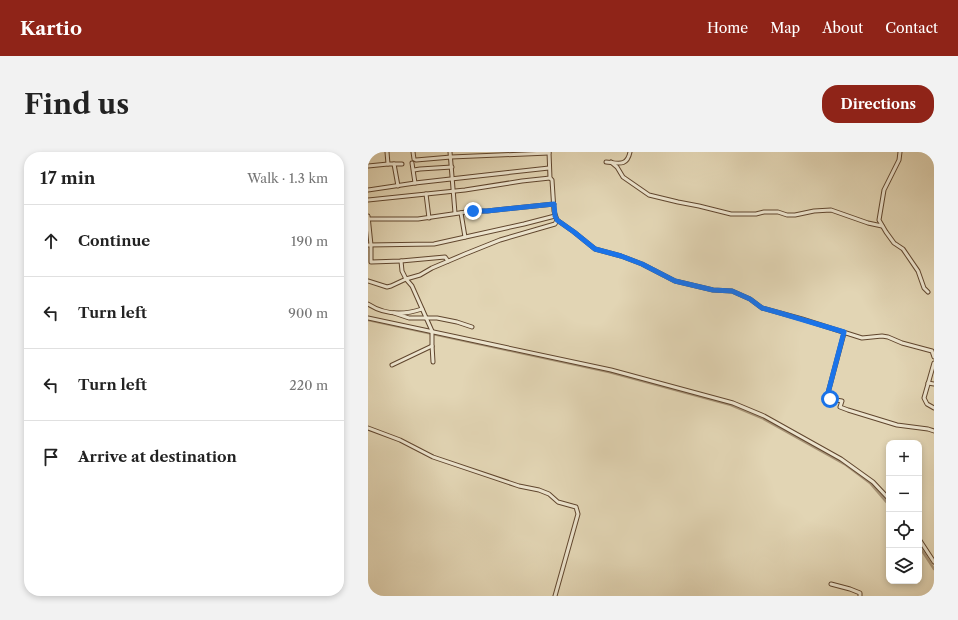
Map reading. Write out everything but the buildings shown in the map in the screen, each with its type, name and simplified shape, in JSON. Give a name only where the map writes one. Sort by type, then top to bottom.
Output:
[{"type":"street","points":[[387,152],[388,164]]},
{"type":"street","points":[[413,152],[413,158],[415,160],[481,154],[549,152],[549,168],[550,178],[552,180],[555,216],[557,220],[595,249],[642,264],[675,281],[713,290],[732,291],[750,299],[762,308],[862,338],[882,336],[888,337],[902,343],[932,351],[934,357]]},
{"type":"street","points":[[450,152],[454,214]]},
{"type":"street","points":[[606,162],[621,164],[627,160],[630,152]]},
{"type":"street","points":[[900,152],[899,160],[884,190],[879,220],[894,243],[903,249],[918,271],[924,288],[928,292]]},
{"type":"street","points":[[611,162],[617,167],[623,177],[649,195],[678,202],[731,214],[756,214],[764,212],[795,215],[814,211],[831,210],[868,223],[882,226]]},
{"type":"street","points":[[394,164],[398,186]]},
{"type":"street","points":[[368,166],[402,164]]},
{"type":"street","points":[[412,164],[415,183]]},
{"type":"street","points":[[414,170],[452,167]]},
{"type":"street","points":[[368,190],[415,183],[549,168]]},
{"type":"street","points":[[368,200],[453,191],[550,178]]},
{"type":"street","points":[[426,194],[429,218]]},
{"type":"street","points":[[368,219],[418,219],[461,213],[554,204]]},
{"type":"street","points":[[461,213],[465,238]]},
{"type":"street","points":[[368,216],[371,262],[401,261],[445,256],[448,261]]},
{"type":"street","points":[[370,245],[428,244],[465,238],[555,216]]},
{"type":"street","points":[[368,281],[389,287],[406,279],[420,275],[448,261],[505,239],[553,225],[557,220]]},
{"type":"street","points":[[401,261],[402,271],[412,286],[432,331],[433,362]]},
{"type":"street","points":[[368,304],[382,311],[409,318],[437,318],[472,327]]},
{"type":"street","points":[[394,313],[412,312],[422,309]]},
{"type":"street","points":[[368,318],[611,370],[733,403],[764,416],[841,459],[861,472],[886,496]]},
{"type":"street","points":[[844,332],[828,393],[829,398],[842,401],[840,407],[848,410],[897,425],[912,426],[934,431]]},
{"type":"street","points":[[392,365],[432,346]]},
{"type":"street","points":[[934,363],[924,395],[925,401],[934,408]]},
{"type":"street","points":[[928,382],[934,384]]},
{"type":"street","points":[[368,428],[400,440],[433,456],[519,486],[550,494],[558,502],[577,508],[578,514],[555,596]]},
{"type":"street","points":[[922,544],[934,562]]},
{"type":"street","points":[[830,584],[860,593],[860,596]]},
{"type":"waterway","points":[[368,320],[609,372],[731,405],[762,418],[846,465],[870,483],[886,502]]},
{"type":"waterway","points":[[920,548],[934,569]]},
{"type":"route","points":[[473,211],[487,211],[554,204],[555,216],[557,220],[580,236],[595,249],[621,256],[652,268],[675,281],[713,290],[721,289],[732,291],[750,299],[762,308],[770,311],[844,332],[828,393],[830,399]]}]
